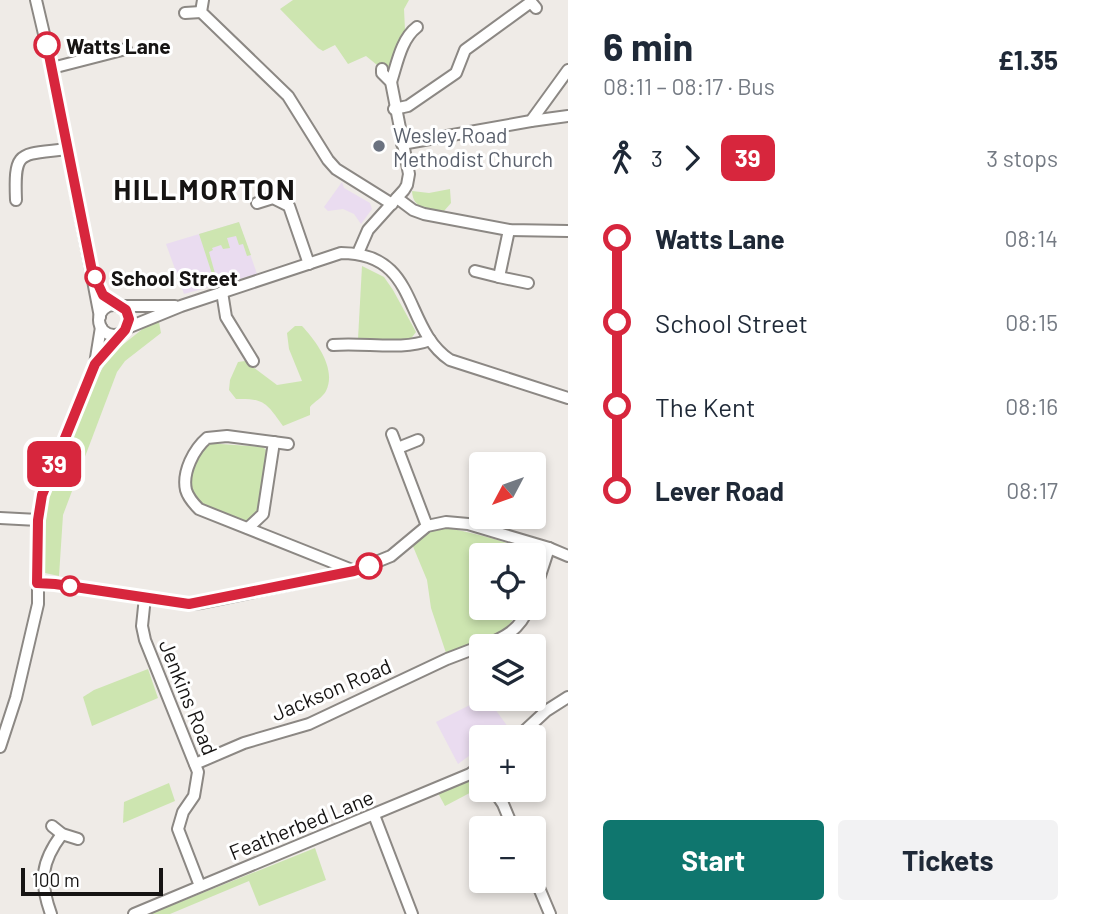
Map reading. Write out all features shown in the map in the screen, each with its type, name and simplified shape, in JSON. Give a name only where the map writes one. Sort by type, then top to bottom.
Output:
[{"type":"street","points":[[36,0],[52,68],[100,322],[110,335],[240,286],[341,254],[358,253],[375,259],[399,279],[430,340],[450,360],[568,398]]},
{"type":"street","points":[[201,12],[203,0]]},
{"type":"street","points":[[394,109],[408,106],[456,73],[465,50],[531,2],[536,8]]},
{"type":"street","points":[[185,13],[201,12],[288,96],[335,169],[424,214],[509,230],[568,231]]},
{"type":"street","points":[[358,253],[368,230],[404,190],[408,174],[391,82],[405,42],[417,27]]},
{"type":"street","points":[[52,68],[126,49]]},
{"type":"street","points":[[382,69],[382,73],[391,82]]},
{"type":"street","points":[[531,121],[568,70]]},
{"type":"street","points":[[402,144],[568,116]]},
{"type":"street","points":[[16,200],[15,169],[18,161],[26,154],[67,149]]},
{"type":"street","points":[[257,204],[273,198],[289,206],[309,264]]},
{"type":"street","points":[[499,277],[509,230]]},
{"type":"street","points":[[92,271],[103,295],[128,314],[125,330],[95,364]]},
{"type":"street","points":[[475,271],[528,283]]},
{"type":"street","points":[[236,273],[240,286]]},
{"type":"street","points":[[222,292],[226,317],[240,350],[253,361]]},
{"type":"street","points":[[0,747],[30,644],[38,604],[38,520],[42,495],[95,364],[104,310],[116,305],[181,306]]},
{"type":"street","points":[[334,345],[357,342],[416,345],[430,340]]},
{"type":"street","points":[[392,434],[427,526]]},
{"type":"street","points":[[288,444],[227,436],[207,438],[194,452],[186,490],[199,509],[354,571]]},
{"type":"street","points":[[398,448],[418,440]]},
{"type":"street","points":[[274,442],[263,514],[268,532],[274,539]]},
{"type":"street","points":[[248,528],[263,514]]},
{"type":"street","points":[[0,519],[38,520]]},
{"type":"street","points":[[37,583],[189,604],[201,603],[354,571],[391,556],[427,526],[446,522],[468,524],[568,556]]},
{"type":"street","points":[[546,557],[549,548]]},
{"type":"street","name":"Jenkins Road","points":[[145,597],[142,626],[145,640],[198,772],[194,796],[183,812],[178,829],[200,886]]},
{"type":"street","name":"Jackson Road","points":[[508,634],[522,620]]},
{"type":"street","name":"Jackson Road","points":[[195,764],[244,743],[309,723],[469,651]]},
{"type":"street","points":[[531,725],[568,697]]},
{"type":"street","name":"Featherbed Lane","points":[[134,914],[374,816],[469,773]]},
{"type":"street","points":[[374,816],[412,914]]},
{"type":"street","points":[[52,826],[62,834],[78,839]]},
{"type":"street","points":[[51,914],[44,895],[43,873],[49,852],[62,834]]},
{"type":"street","points":[[541,893],[550,914]]},
{"type":"shaded area","points":[[342,182],[344,188],[370,203],[372,209],[361,224],[354,214],[343,209],[328,211],[324,207]]},
{"type":"shaded area","points":[[239,222],[257,274],[184,294],[166,244]]},
{"type":"shaded area","points":[[469,706],[469,711],[496,711],[507,725],[469,725],[469,756],[458,764],[436,722]]},
{"type":"green space","points":[[293,0],[409,0],[404,9],[405,30],[390,73],[366,56],[348,64],[335,45],[323,51],[318,48],[280,9]]},
{"type":"green space","points":[[450,189],[451,203],[444,211],[418,205],[412,191],[429,193]]},
{"type":"green space","points":[[239,222],[251,255],[247,256],[243,244],[239,245],[236,236],[227,238],[230,248],[223,249],[221,245],[209,252],[216,277],[213,277],[199,234]]},
{"type":"green space","points":[[362,266],[384,277],[393,290],[416,332],[409,341],[358,339]]},
{"type":"green space","points":[[159,322],[161,333],[125,361],[117,372],[63,515],[59,576],[45,573],[42,555],[49,493],[85,399],[110,355],[145,327]]},
{"type":"green space","points":[[295,326],[302,326],[319,347],[327,365],[329,383],[325,393],[310,407],[310,415],[283,426],[273,412],[259,401],[236,399],[229,390],[230,380],[238,362],[245,361],[277,385],[302,381],[289,349],[287,333]]},
{"type":"green space","points":[[206,443],[263,447],[268,452],[256,516],[246,523],[200,506],[188,488],[196,456]]},
{"type":"green space","points":[[443,527],[505,543],[469,543],[469,620],[512,620],[499,633],[469,634],[469,645],[446,653],[431,608],[427,580],[412,544],[429,530]]},
{"type":"green space","points":[[148,669],[158,698],[92,726],[83,697]]},
{"type":"green space","points":[[469,780],[469,793],[445,806],[438,793]]},
{"type":"green space","points":[[169,783],[175,801],[123,823],[124,802]]},
{"type":"green space","points":[[315,848],[326,880],[259,906],[249,881],[170,914],[150,914]]},
{"type":"bus line","name":"39","points":[[47,45],[92,271],[103,295],[126,310],[129,324],[95,364],[42,495],[38,520],[37,583],[189,604],[369,566]]},
{"type":"place","name":"Watts Lane","points":[[47,45]]},
{"type":"place","name":"Wesley Road Methodist Church","points":[[379,146]]},
{"type":"place","name":"School Street","points":[[95,277]]},
{"type":"district","name":"HILLMORTON","points":[[205,189]]}]
